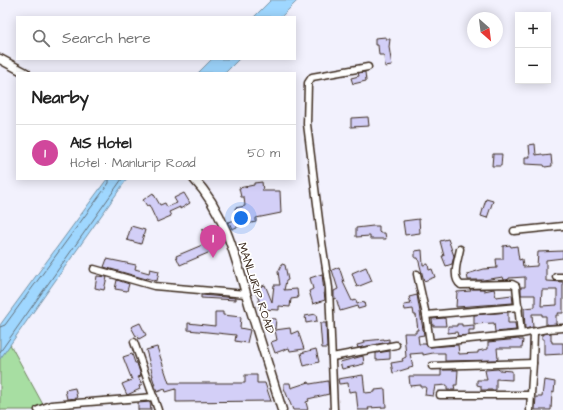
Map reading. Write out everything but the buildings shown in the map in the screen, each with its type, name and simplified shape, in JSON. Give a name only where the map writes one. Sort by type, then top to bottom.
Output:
[{"type":"main road","points":[[0,59],[24,72]]},
{"type":"main road","name":"MANLURIP ROAD","points":[[195,180],[202,188],[219,216],[246,294],[282,410]]},
{"type":"street","points":[[334,410],[329,288],[307,124],[308,83],[312,77],[368,67]]},
{"type":"street","points":[[514,231],[563,226]]},
{"type":"street","points":[[460,249],[455,276],[457,282],[461,285],[514,284],[516,286],[521,334]]},
{"type":"street","points":[[94,269],[154,286],[246,294]]},
{"type":"street","points":[[417,274],[426,315],[430,343],[521,334],[547,329],[563,328]]},
{"type":"street","points":[[556,277],[563,277]]},
{"type":"street","points":[[426,315],[519,308]]},
{"type":"street","points":[[530,410],[532,395],[534,332]]},
{"type":"street","points":[[134,342],[158,410]]},
{"type":"street","points":[[332,357],[396,345]]},
{"type":"street","points":[[432,366],[533,364]]},
{"type":"street","points":[[440,395],[532,395]]},
{"type":"street","points":[[38,410],[51,405],[154,397]]},
{"type":"green space","points":[[0,326],[46,410],[0,410]]},
{"type":"water","points":[[271,0],[298,0],[282,16],[255,16]]},
{"type":"water","points":[[211,60],[238,60],[226,72],[199,72]]},
{"type":"water","points":[[106,180],[126,180],[0,359],[0,325]]},
{"type":"place","name":"AIS Hotel","points":[[213,258]]}]
